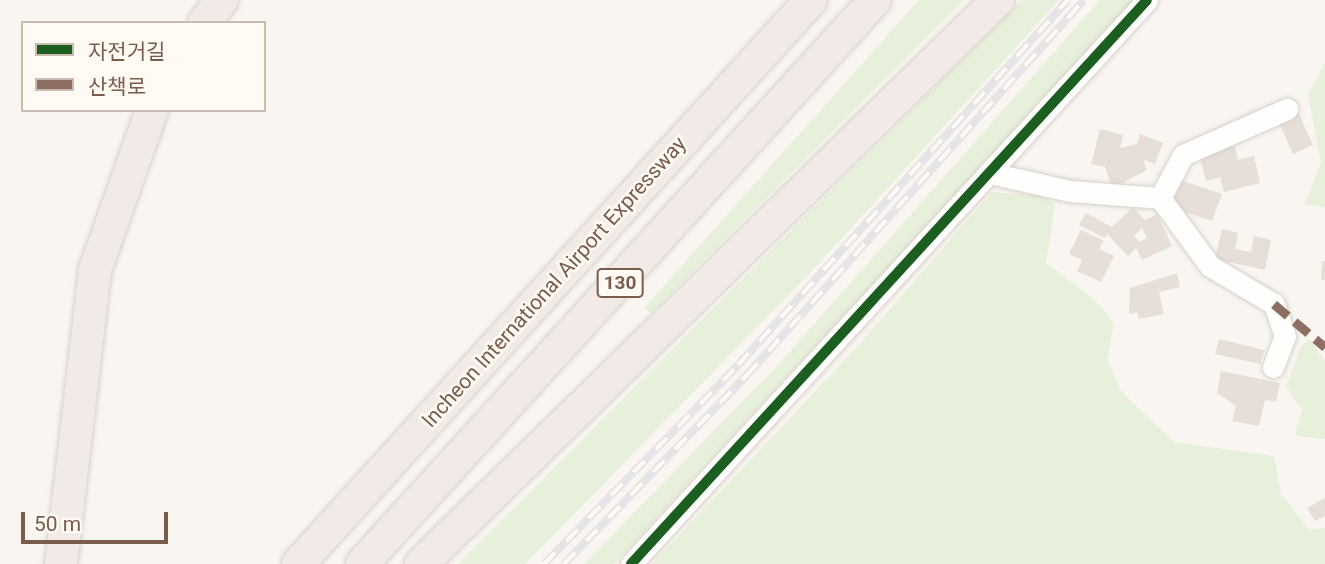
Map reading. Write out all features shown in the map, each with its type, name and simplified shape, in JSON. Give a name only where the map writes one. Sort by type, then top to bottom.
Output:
[{"type":"highway","points":[[206,21],[222,0]]},
{"type":"highway","name":"Incheon International Airport Expressway","points":[[298,564],[811,0]]},
{"type":"highway","name":"130","points":[[362,564],[875,0]]},
{"type":"highway","points":[[421,564],[998,0]]},
{"type":"highway","points":[[61,564],[95,270],[151,112]]},
{"type":"street","points":[[631,564],[1147,0]]},
{"type":"street","points":[[1160,198],[1183,155],[1287,109]]},
{"type":"street","points":[[990,173],[1070,191],[1160,198],[1210,266],[1274,304],[1285,336],[1273,367]]},
{"type":"green space","points":[[919,0],[964,0],[651,313],[644,308]]},
{"type":"green space","points":[[1022,0],[1059,0],[811,272],[525,564],[458,564]]},
{"type":"green space","points":[[1100,0],[1135,0],[614,564],[584,564],[777,366]]},
{"type":"green space","points":[[1325,63],[1325,207],[1305,204],[1321,163],[1308,95]]},
{"type":"green space","points":[[992,192],[1042,196],[1055,205],[1046,263],[1096,301],[1114,324],[1107,359],[1121,391],[1174,442],[1274,456],[1281,494],[1310,531],[1325,527],[1325,564],[652,564],[856,348]]},
{"type":"green space","points":[[1310,339],[1325,362],[1325,439],[1295,436],[1302,409],[1286,387],[1301,346]]},
{"type":"building","points":[[1298,112],[1313,145],[1293,154],[1278,120]]},
{"type":"building","points":[[1100,129],[1123,135],[1120,148],[1137,144],[1140,134],[1163,143],[1155,164],[1143,159],[1147,170],[1112,188],[1105,167],[1091,164]]},
{"type":"building","points":[[1233,139],[1238,160],[1254,156],[1260,183],[1224,192],[1220,177],[1206,181],[1198,148]]},
{"type":"building","points":[[1180,180],[1222,194],[1212,221],[1170,207]]},
{"type":"building","points":[[1133,207],[1145,220],[1157,214],[1172,246],[1142,260],[1136,248],[1128,256],[1107,234],[1105,238],[1079,225],[1086,213],[1112,227]],"holes":[[[1142,228],[1147,238],[1139,242],[1134,236]]]},
{"type":"building","points":[[1222,229],[1238,233],[1235,249],[1251,252],[1254,236],[1271,240],[1265,270],[1215,259]]},
{"type":"building","points":[[1081,230],[1104,241],[1099,249],[1114,256],[1101,282],[1077,271],[1082,260],[1069,254]]},
{"type":"building","points":[[1322,261],[1325,261],[1325,280],[1321,280]]},
{"type":"building","points":[[1177,273],[1180,287],[1159,292],[1164,314],[1139,319],[1137,312],[1129,314],[1130,288]]},
{"type":"building","points":[[1219,339],[1264,350],[1260,364],[1215,354]]},
{"type":"building","points":[[1221,371],[1280,383],[1276,402],[1265,400],[1259,426],[1232,421],[1236,406],[1217,393]]},
{"type":"building","points":[[1325,498],[1325,516],[1315,521],[1307,508]]},
{"type":"railway","points":[[544,564],[738,365],[1068,0]]},
{"type":"railway","points":[[564,564],[747,375],[1084,0]]},
{"type":"marked path","points":[[1274,304],[1325,347]]},
{"type":"cycle path","points":[[631,564],[1147,0]]}]
